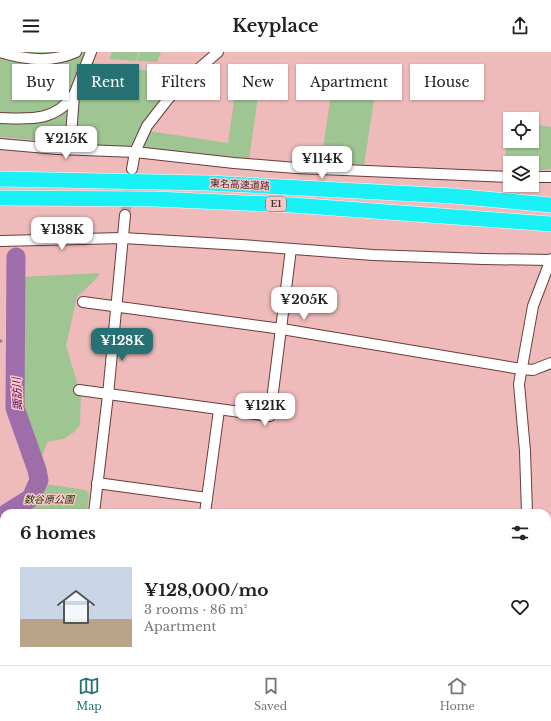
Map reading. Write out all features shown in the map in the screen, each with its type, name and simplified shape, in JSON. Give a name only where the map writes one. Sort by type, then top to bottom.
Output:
[{"type":"highway","name":"東名高速道路","points":[[0,179],[224,184],[453,196],[551,205]]},
{"type":"highway","name":"東名高速道路","points":[[0,198],[154,200],[285,205],[551,224]]},
{"type":"street","points":[[0,52],[18,57],[40,59],[61,57],[76,52]]},
{"type":"street","points":[[0,118],[41,117],[50,115],[68,103],[74,95],[91,52]]},
{"type":"street","points":[[132,169],[135,152],[147,126],[168,99],[218,52]]},
{"type":"street","points":[[70,149],[74,95]]},
{"type":"street","points":[[0,144],[135,152],[296,168],[503,177]]},
{"type":"street","points":[[539,177],[551,177]]},
{"type":"street","points":[[94,509],[108,395],[125,215]]},
{"type":"street","points":[[0,241],[123,238],[373,255],[551,260],[533,306],[519,384],[525,451],[527,509]]},
{"type":"street","points":[[79,390],[270,416],[291,249]]},
{"type":"street","points":[[83,302],[282,329],[521,370],[533,370],[551,363]]},
{"type":"street","points":[[206,509],[219,410]]},
{"type":"street","points":[[97,483],[207,498]]},
{"type":"green space","points":[[0,52],[95,52],[92,62],[96,64],[77,64],[77,100],[139,100],[139,70],[147,70],[147,100],[169,100],[132,146],[123,147],[0,137]]},
{"type":"green space","points":[[112,52],[139,52],[136,61],[109,59]]},
{"type":"green space","points":[[140,52],[161,52],[157,62],[137,61]]},
{"type":"green space","points":[[234,100],[258,100],[249,159],[141,148],[148,131],[228,143]]},
{"type":"green space","points":[[330,100],[374,100],[364,165],[321,163]]},
{"type":"green space","points":[[539,125],[551,127],[551,169],[539,170],[539,156],[505,156],[506,148],[539,148]]},
{"type":"green space","points":[[100,273],[95,280],[77,297],[66,346],[81,395],[80,425],[74,432],[64,439],[47,443],[39,464],[19,402],[19,277]]},
{"type":"green space","name":"数谷原公園","points":[[45,484],[86,490],[89,494],[87,509],[21,509],[32,502],[40,486]]},
{"type":"waterway","name":"諏訪川","points":[[13,509],[31,498],[39,480],[37,470],[15,408],[16,257]]},
{"type":"tunnel","points":[[125,215],[131,176]]}]
